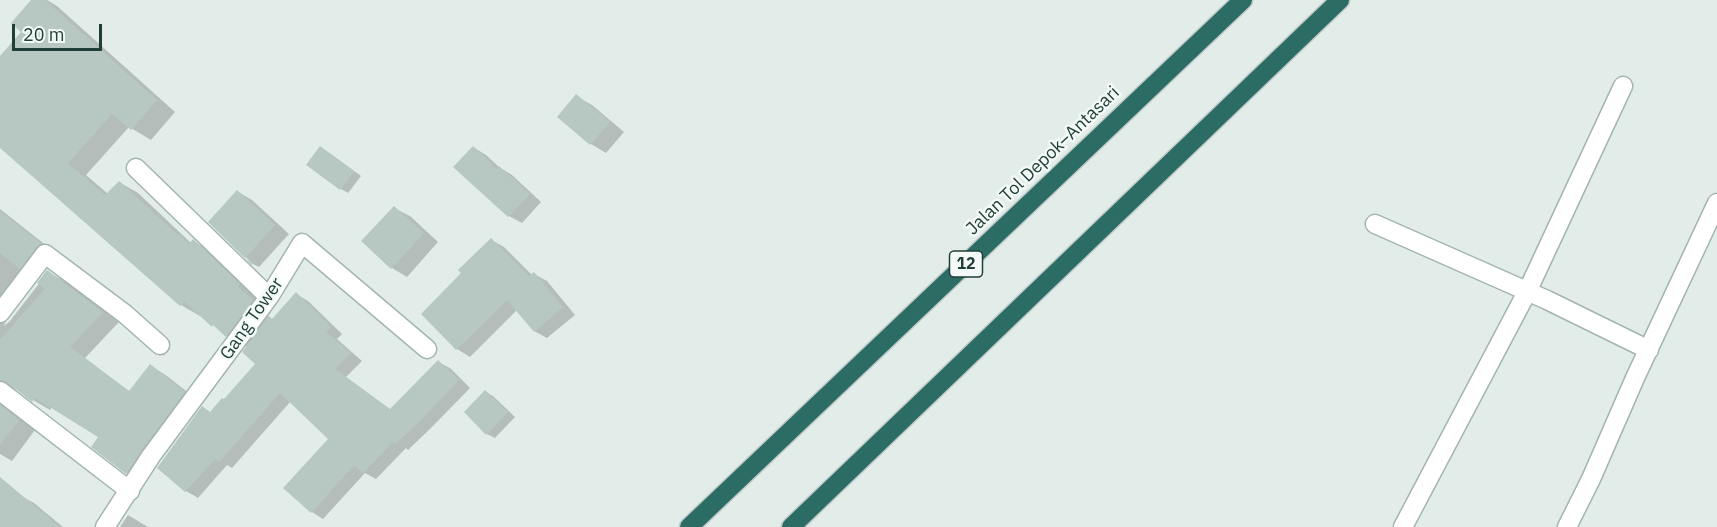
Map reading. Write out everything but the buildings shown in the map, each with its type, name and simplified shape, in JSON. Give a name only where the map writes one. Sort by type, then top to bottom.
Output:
[{"type":"highway","name":"Jalan Tol Depok–Antasari","points":[[689,527],[1243,0]]},
{"type":"highway","points":[[790,527],[1340,0]]},
{"type":"street","points":[[1402,527],[1527,292],[1623,86]]},
{"type":"street","points":[[136,168],[269,297]]},
{"type":"street","points":[[1567,527],[1649,350],[1712,228],[1717,202]]},
{"type":"street","points":[[1375,224],[1547,300],[1649,350]]},
{"type":"street","name":"Gang Tower","points":[[105,527],[151,456],[269,297],[302,243],[427,349]]},
{"type":"street","points":[[0,313],[45,254],[125,314],[160,345]]},
{"type":"street","points":[[0,391],[130,491]]}]
